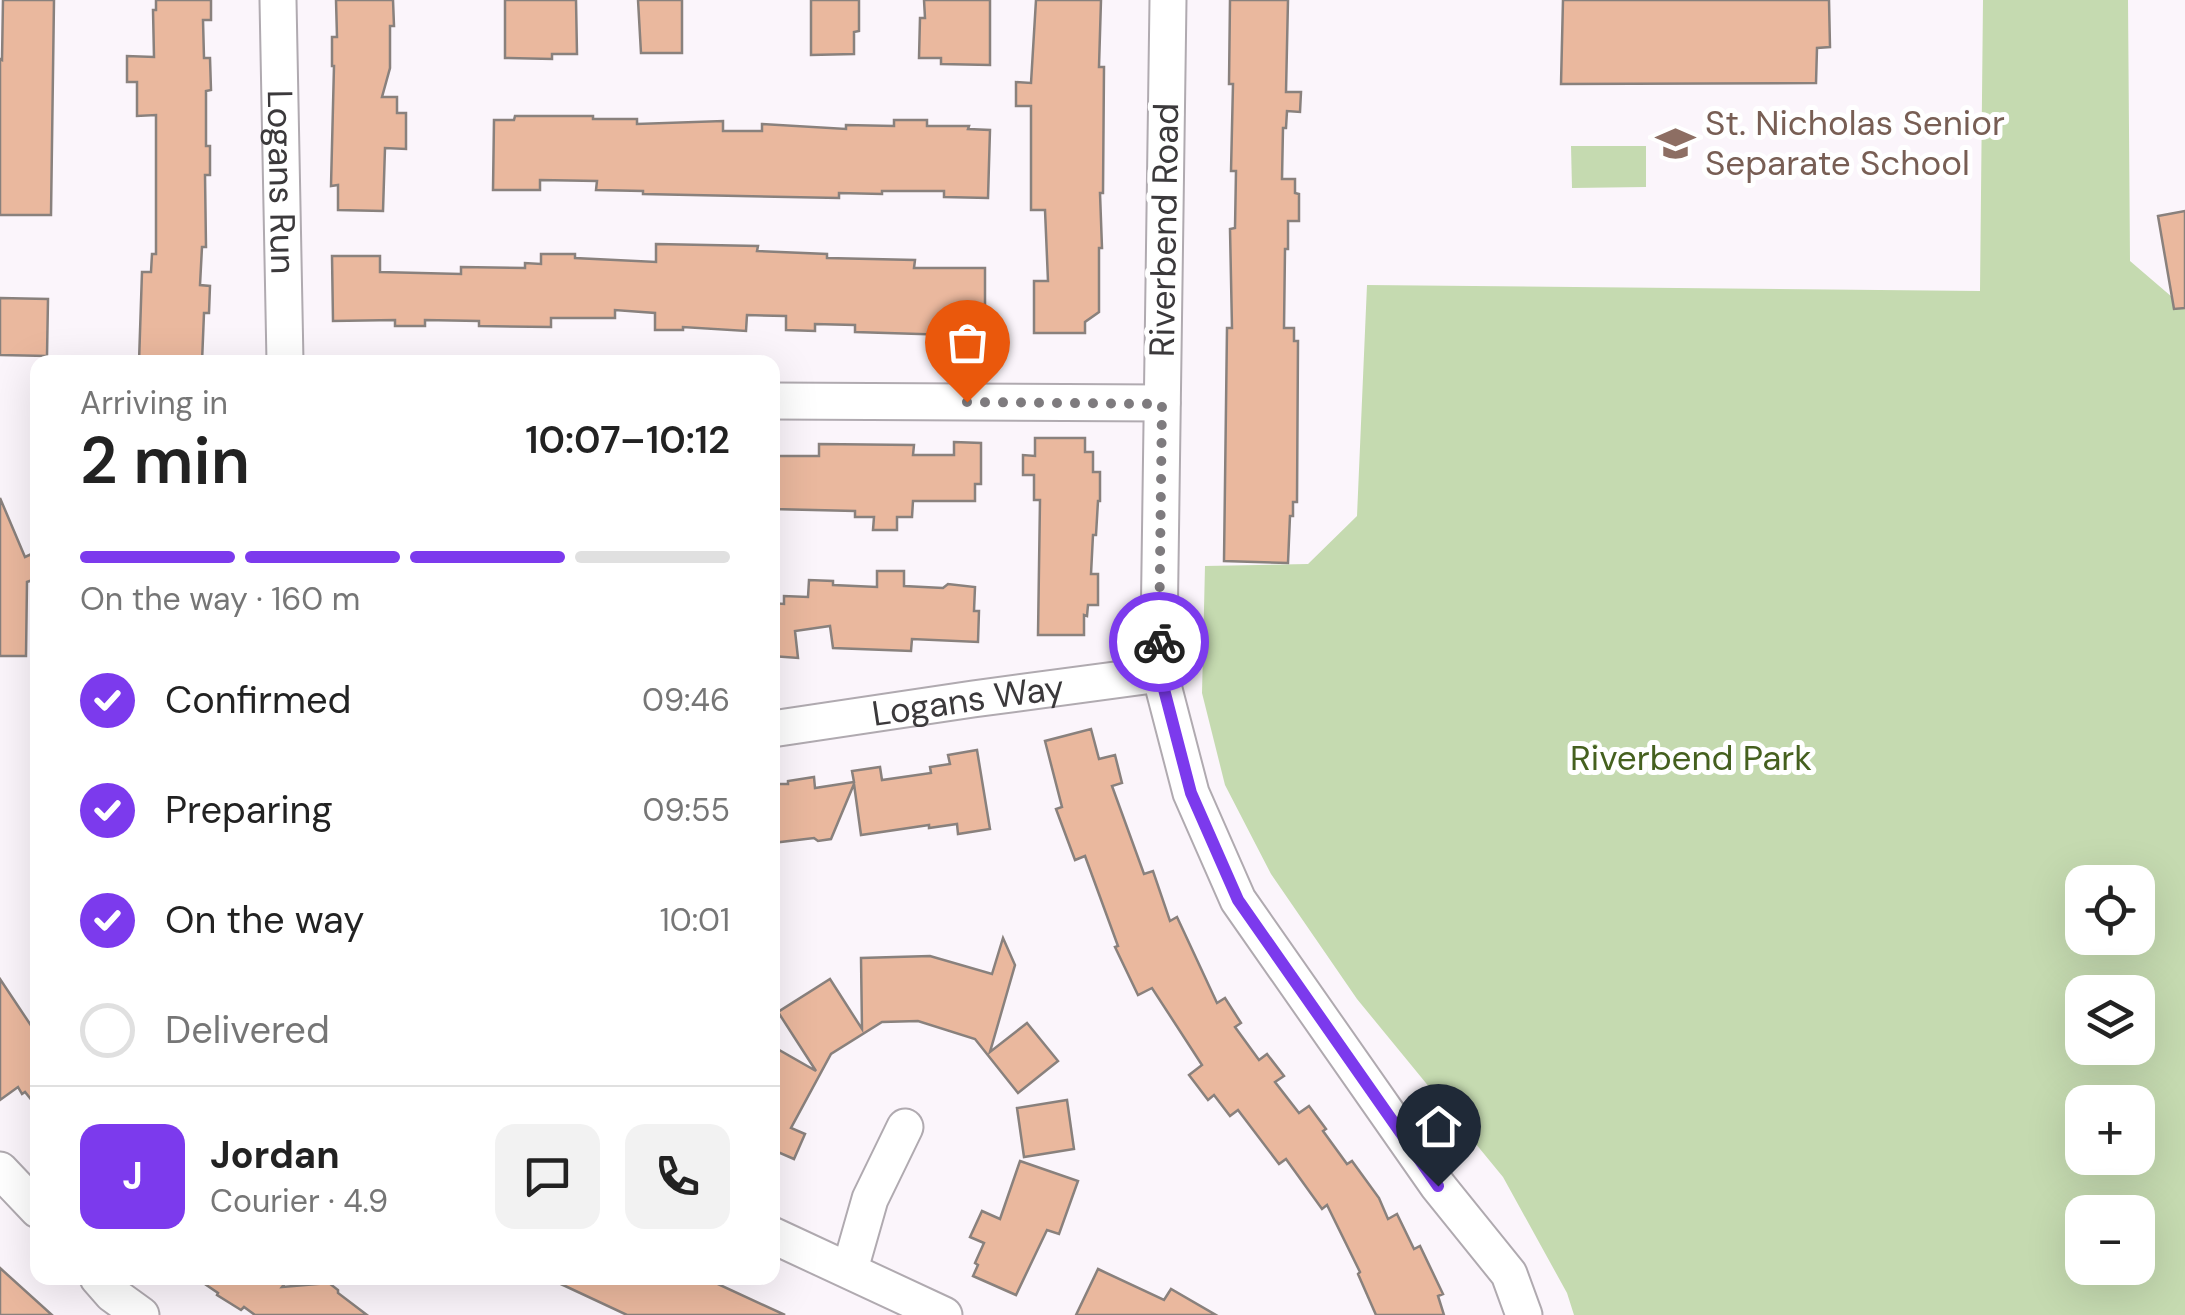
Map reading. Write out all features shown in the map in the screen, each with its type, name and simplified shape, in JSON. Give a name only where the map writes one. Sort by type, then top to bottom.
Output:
[{"type":"street","name":"Logans Run","points":[[278,0],[285,355]]},
{"type":"street","name":"Riverbend Road","points":[[1168,0],[1160,674],[1191,793],[1238,900],[1438,1186],[1509,1274],[1524,1315]]},
{"type":"street","points":[[780,401],[1162,404]]},
{"type":"street","name":"Logans Way","points":[[780,728],[1160,674]]},
{"type":"street","points":[[850,1269],[870,1199],[904,1126]]},
{"type":"street","points":[[780,1238],[944,1315]]},
{"type":"street","points":[[104,1285],[141,1315]]},
{"type":"green space","name":"Riverbend Park","points":[[1983,0],[2128,0],[2130,261],[2179,303],[2185,302],[2185,1315],[1574,1315],[1567,1293],[1503,1177],[1357,999],[1271,874],[1225,785],[1202,693],[1205,566],[1308,564],[1357,516],[1367,285],[1980,291]]},
{"type":"green space","points":[[1571,146],[1646,146],[1646,187],[1572,188]]},
{"type":"building","points":[[3,0],[54,0],[51,215],[0,215]]},
{"type":"building","points":[[156,0],[211,0],[211,20],[203,20],[204,58],[210,58],[211,90],[206,91],[210,175],[205,175],[206,247],[202,247],[200,285],[210,286],[202,355],[139,355],[142,272],[151,272],[152,254],[156,254],[156,115],[137,116],[137,82],[127,82],[127,56],[154,57]]},
{"type":"building","points":[[336,0],[393,0],[390,68],[382,97],[397,97],[397,113],[406,113],[406,149],[385,148],[383,211],[338,210],[338,185],[331,186],[332,37],[337,37]]},
{"type":"building","points":[[505,0],[576,0],[577,54],[552,54],[552,59],[505,58]]},
{"type":"building","points":[[638,0],[682,0],[682,53],[641,53]]},
{"type":"building","points":[[811,0],[859,0],[854,54],[811,55]]},
{"type":"building","points":[[924,0],[990,0],[990,65],[941,64],[941,58],[919,58]]},
{"type":"building","points":[[1036,0],[1101,0],[1099,67],[1104,67],[1099,312],[1085,322],[1085,333],[1034,333],[1034,281],[1048,281],[1045,210],[1031,210],[1031,106],[1016,106],[1016,82],[1031,83]]},
{"type":"building","points":[[1230,0],[1288,0],[1286,92],[1301,92],[1300,112],[1287,111],[1283,128],[1282,179],[1295,179],[1295,193],[1299,194],[1299,221],[1288,221],[1285,249],[1284,328],[1294,328],[1294,341],[1298,341],[1297,502],[1293,502],[1290,516],[1288,563],[1224,561],[1227,328],[1232,328],[1230,229],[1235,228],[1236,171],[1231,171]]},
{"type":"building","points":[[1563,0],[1829,0],[1830,47],[1817,48],[1816,83],[1561,84]]},
{"type":"building","points":[[515,116],[593,116],[637,119],[637,124],[723,121],[723,131],[762,131],[762,124],[846,129],[846,125],[894,126],[894,120],[927,120],[927,126],[969,126],[968,129],[990,130],[988,198],[944,197],[944,191],[839,193],[839,198],[643,194],[596,190],[597,181],[540,180],[540,190],[493,190],[494,120],[514,120]]},
{"type":"building","points":[[2185,211],[2185,308],[2174,309],[2158,216]]},
{"type":"building","points":[[656,244],[758,246],[757,251],[827,254],[827,258],[915,260],[914,268],[985,268],[985,321],[951,321],[951,335],[855,332],[855,325],[815,324],[815,331],[786,330],[786,316],[747,315],[746,331],[683,327],[655,330],[655,313],[615,310],[615,318],[551,318],[551,327],[479,326],[479,321],[425,320],[425,326],[395,326],[395,320],[333,321],[332,256],[380,256],[380,272],[461,274],[461,267],[525,268],[525,263],[541,264],[541,254],[656,262]]},
{"type":"building","points":[[0,298],[48,299],[47,355],[0,355]]},
{"type":"building","points":[[1035,438],[1085,438],[1085,452],[1093,452],[1093,472],[1100,472],[1091,574],[1098,574],[1098,605],[1088,605],[1084,635],[1038,635],[1040,500],[1034,500],[1034,475],[1023,475],[1023,455],[1035,456]]},
{"type":"building","points":[[954,442],[981,443],[981,484],[975,484],[975,501],[913,501],[912,517],[897,517],[897,530],[873,530],[874,517],[855,517],[855,511],[780,509],[780,456],[819,456],[819,444],[914,445],[913,455],[954,455]]},
{"type":"building","points":[[0,498],[25,557],[30,555],[30,581],[26,656],[0,656]]},
{"type":"building","points":[[877,571],[904,571],[904,586],[975,587],[978,642],[912,639],[911,651],[833,648],[830,626],[795,631],[798,658],[780,657],[780,604],[784,604],[784,596],[808,597],[809,580],[877,587]]},
{"type":"building","points":[[1091,729],[1099,759],[1115,755],[1122,783],[1112,786],[1144,874],[1153,871],[1170,921],[1177,917],[1217,1003],[1225,998],[1241,1023],[1235,1027],[1259,1060],[1267,1054],[1284,1076],[1275,1082],[1299,1113],[1309,1106],[1347,1164],[1352,1161],[1379,1198],[1388,1219],[1397,1214],[1414,1249],[1420,1246],[1443,1294],[1438,1296],[1444,1315],[1376,1315],[1327,1205],[1322,1209],[1286,1159],[1279,1164],[1238,1110],[1230,1116],[1214,1095],[1208,1100],[1189,1075],[1202,1065],[1152,988],[1138,995],[1115,947],[1118,946],[1085,856],[1075,860],[1056,809],[1062,807],[1045,741]]},
{"type":"building","points":[[977,750],[990,829],[958,834],[957,824],[929,825],[861,835],[854,784],[831,839],[780,842],[780,784],[814,777],[815,788],[854,782],[852,771],[880,767],[882,780],[931,773],[930,767],[950,764],[948,755]]},
{"type":"building","points":[[1003,938],[1015,965],[990,1052],[1027,1023],[1058,1061],[1018,1093],[975,1039],[918,1021],[882,1022],[831,1054],[791,1128],[805,1134],[794,1159],[780,1153],[780,1051],[816,1071],[780,1011],[830,979],[862,1029],[861,958],[930,956],[992,974]]},
{"type":"building","points":[[0,979],[30,1024],[30,1098],[18,1087],[0,1100]]},
{"type":"building","points":[[1067,1100],[1074,1149],[1024,1157],[1017,1108]]},
{"type":"building","points":[[1020,1161],[1078,1181],[1059,1234],[1047,1230],[1016,1295],[973,1276],[984,1243],[970,1237],[982,1211],[1000,1219]]},
{"type":"building","points":[[0,1268],[52,1315],[0,1315]]},
{"type":"building","points":[[1098,1269],[1164,1300],[1171,1289],[1216,1315],[1076,1315]]},
{"type":"building","points":[[206,1285],[332,1285],[367,1315],[255,1315]]},
{"type":"building","points":[[563,1285],[720,1285],[785,1315],[627,1315]]},
{"type":"way so far","points":[[967,402],[1162,404],[1159,642]]},
{"type":"place","name":"St. Nicholas Senior Separate School","points":[[1675,143]]},
{"type":"route","points":[[1159,642],[1160,674],[1191,793],[1238,900],[1438,1186]]}]
